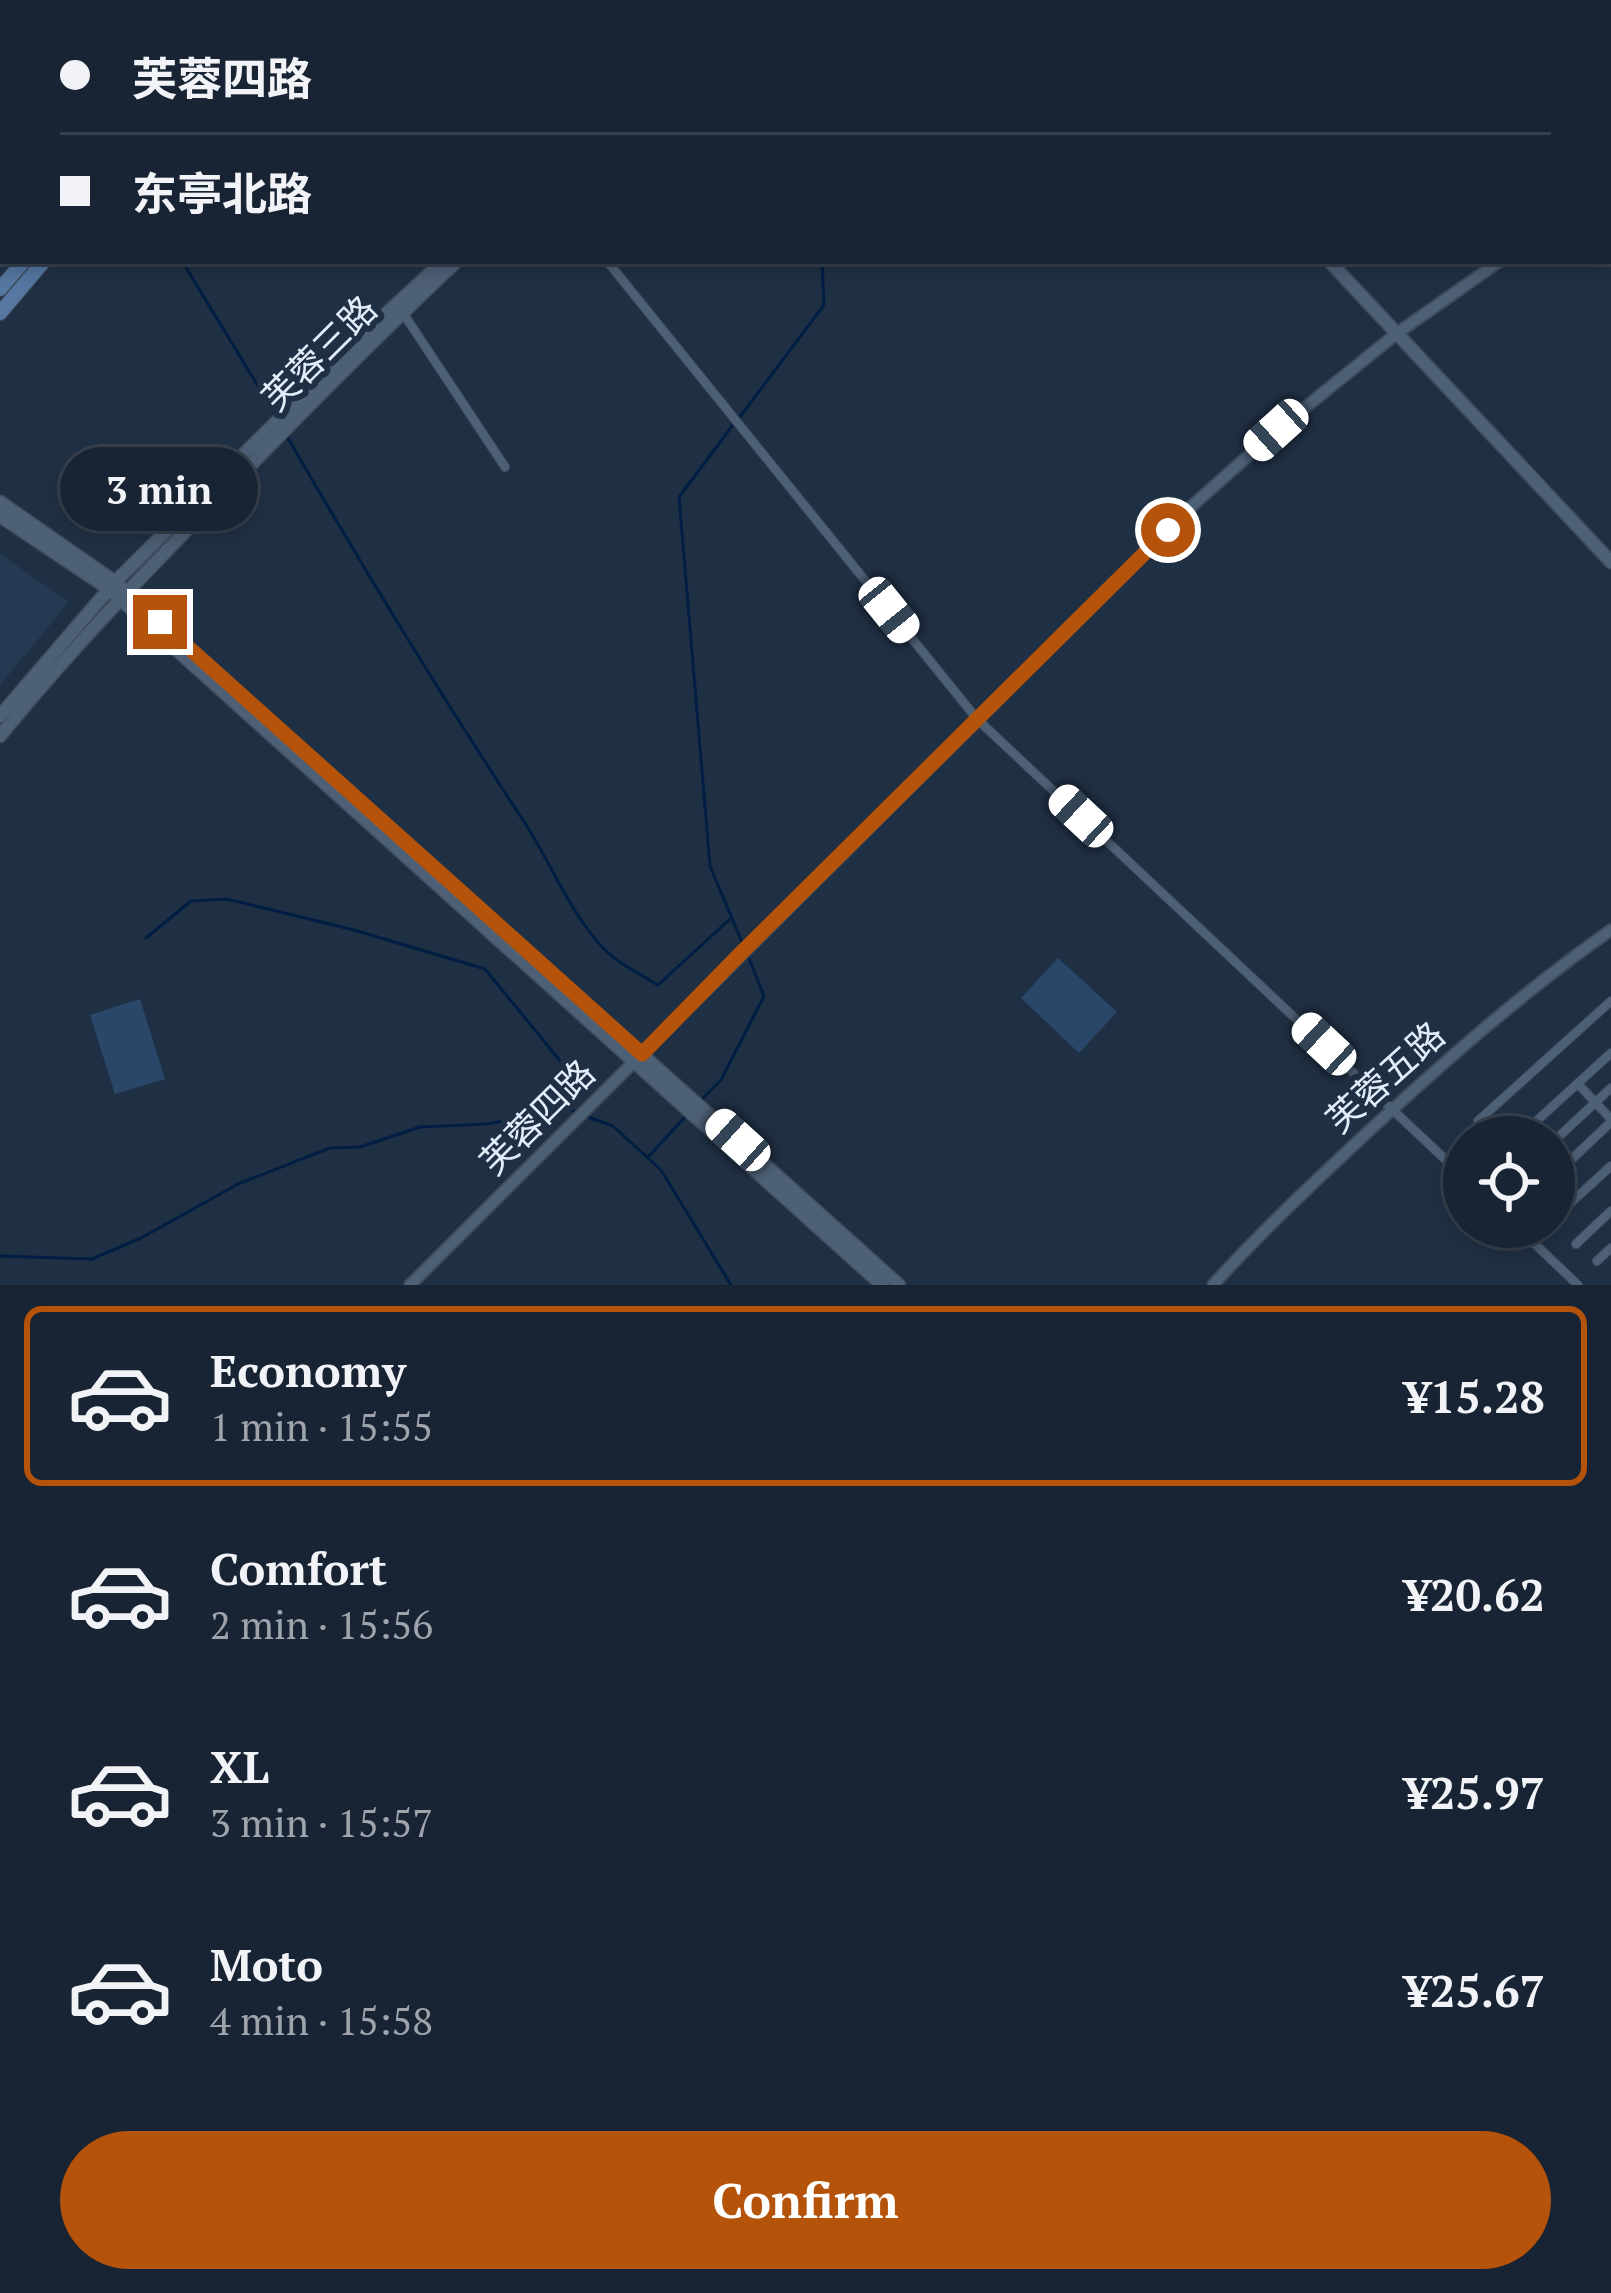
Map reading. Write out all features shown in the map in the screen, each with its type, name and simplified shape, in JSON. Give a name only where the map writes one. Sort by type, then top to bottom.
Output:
[{"type":"main road","points":[[0,290],[22,264]]},
{"type":"main road","points":[[0,313],[41,264]]},
{"type":"main road","name":"芙蓉三路","points":[[118,591],[440,264]]},
{"type":"main road","name":"芙蓉三路","points":[[296,410],[454,264]]},
{"type":"main road","points":[[1332,264],[1611,562]]},
{"type":"main road","points":[[0,502],[118,591],[639,1058],[882,1285]]},
{"type":"main road","points":[[0,516],[118,591]]},
{"type":"main road","points":[[0,716],[118,591]]},
{"type":"main road","points":[[0,736],[118,591]]},
{"type":"main road","points":[[701,1115],[899,1285]]},
{"type":"street","points":[[610,264],[977,719],[1443,1157]]},
{"type":"street","name":"芙蓉四路","points":[[410,1285],[1193,505],[1276,430],[1396,334],[1496,264]]},
{"type":"street","points":[[403,312],[505,467]]},
{"type":"street","name":"芙蓉五路","points":[[1214,1285],[1313,1183],[1481,1030],[1611,930]]},
{"type":"street","points":[[1484,1116],[1611,1001]]},
{"type":"street","points":[[1542,1116],[1611,1053]]},
{"type":"street","points":[[1575,1156],[1611,1121],[1578,1084]]},
{"type":"street","points":[[1575,1121],[1611,1088]]},
{"type":"street","points":[[1575,1199],[1611,1166]]},
{"type":"street","points":[[1576,1244],[1611,1211]]},
{"type":"street","points":[[1539,1248],[1578,1285]]},
{"type":"street","points":[[1597,1261],[1611,1248]]},
{"type":"shaded area","points":[[0,554],[69,602],[0,685]]},
{"type":"shaded area","points":[[1058,958],[1117,1012],[1079,1053],[1021,998]]},
{"type":"shaded area","points":[[140,999],[165,1079],[115,1094],[90,1015]]},
{"type":"waterway","points":[[184,264],[275,414]]},
{"type":"waterway","points":[[739,418],[824,305],[822,264]]},
{"type":"waterway","points":[[733,425],[679,497],[710,866],[744,947]]},
{"type":"waterway","points":[[285,433],[570,902],[604,949],[658,985],[731,918]]},
{"type":"waterway","points":[[146,938],[191,901],[227,899],[485,969],[570,1073],[572,1088],[563,1107],[579,1113]]},
{"type":"waterway","points":[[702,1099],[721,1080],[764,996],[748,956]]},
{"type":"waterway","points":[[0,1256],[92,1259],[141,1238],[238,1184],[330,1148],[360,1147],[420,1127],[486,1124],[561,1108]]},
{"type":"waterway","points":[[648,1157],[687,1115]]},
{"type":"waterway","points":[[588,1117],[613,1126],[661,1170],[731,1285]]},
{"type":"route","points":[[160,622],[642,1054],[1168,530]]}]
